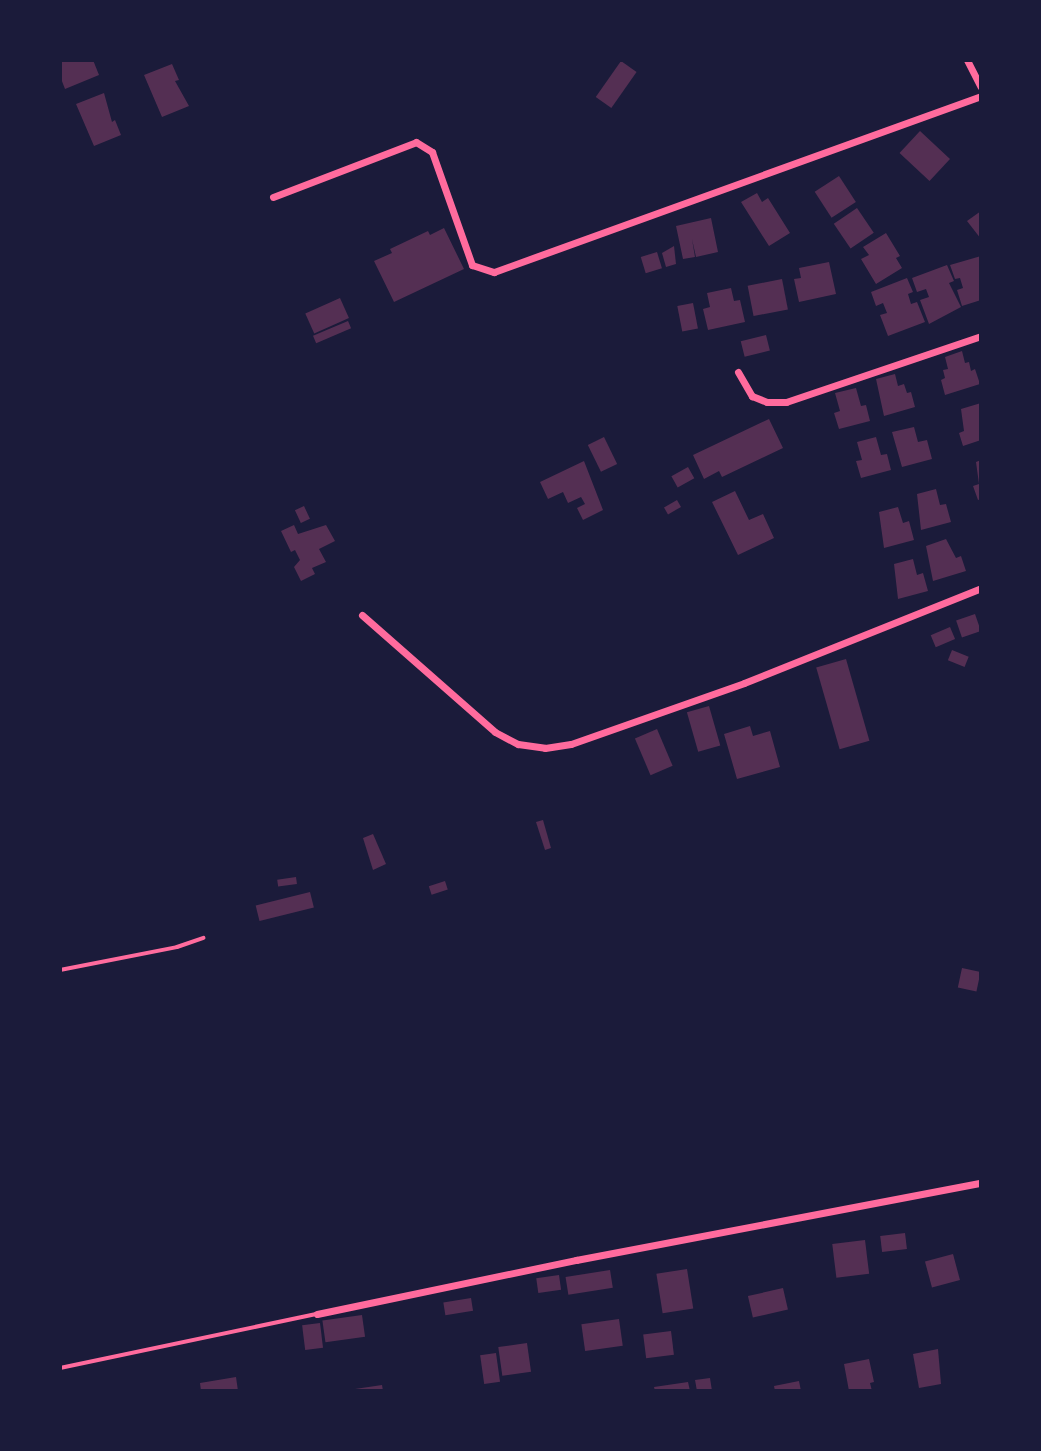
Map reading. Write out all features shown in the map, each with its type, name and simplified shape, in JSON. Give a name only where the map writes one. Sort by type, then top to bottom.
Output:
[{"type":"street","points":[[967,60],[981,87]]},
{"type":"street","points":[[273,197],[416,142],[432,152],[472,265],[494,272],[981,96]]},
{"type":"street","points":[[738,372],[752,396],[767,402],[786,402],[981,336]]},
{"type":"street","points":[[362,615],[495,732],[518,744],[545,748],[571,744],[714,694],[981,588]]},
{"type":"street","points":[[317,1314],[981,1183]]},
{"type":"lane","points":[[60,970],[177,947],[203,938]]},
{"type":"lane","points":[[60,1368],[317,1314]]},
{"type":"building","points":[[60,60],[93,60],[99,75],[65,89],[60,76]]},
{"type":"building","points":[[621,61],[637,72],[611,108],[596,97]]},
{"type":"building","points":[[172,64],[179,80],[175,81],[189,106],[162,117],[144,75]]},
{"type":"building","points":[[104,93],[112,122],[115,120],[121,135],[94,146],[76,104]]},
{"type":"building","points":[[920,131],[950,159],[930,181],[900,153]]},
{"type":"building","points":[[839,176],[856,202],[832,218],[815,192]]},
{"type":"building","points":[[757,193],[762,202],[768,198],[790,233],[769,246],[741,202]]},
{"type":"building","points":[[857,208],[874,233],[851,249],[834,224]]},
{"type":"building","points":[[981,211],[981,239],[967,221]]},
{"type":"building","points":[[711,218],[718,252],[696,257],[692,239],[695,257],[683,259],[676,226]]},
{"type":"building","points":[[444,228],[464,269],[394,302],[374,261],[392,253],[390,249],[428,231],[430,235]]},
{"type":"building","points":[[886,233],[900,256],[896,258],[902,268],[876,284],[861,259],[869,255],[863,247]]},
{"type":"building","points":[[674,246],[676,264],[666,267],[662,253]]},
{"type":"building","points":[[657,252],[662,268],[646,273],[641,257]]},
{"type":"building","points":[[981,256],[981,300],[962,306],[957,290],[963,288],[960,278],[955,279],[950,265]]},
{"type":"building","points":[[829,262],[836,294],[799,302],[794,279],[801,278],[799,268]]},
{"type":"building","points":[[947,265],[954,281],[949,283],[961,307],[929,324],[920,300],[929,297],[926,289],[917,292],[912,278]]},
{"type":"building","points":[[907,278],[913,292],[908,294],[911,304],[917,302],[925,322],[888,336],[880,315],[887,313],[883,303],[876,306],[871,292]]},
{"type":"building","points":[[782,279],[788,309],[754,316],[748,286]]},
{"type":"building","points":[[731,288],[734,301],[740,300],[745,322],[708,330],[703,309],[710,307],[707,293]]},
{"type":"building","points":[[340,298],[349,318],[314,334],[305,313]]},
{"type":"building","points":[[693,303],[698,329],[682,332],[677,306]]},
{"type":"building","points":[[348,321],[351,328],[316,343],[313,336]]},
{"type":"building","points":[[766,335],[770,351],[745,357],[741,341]]},
{"type":"building","points":[[962,351],[965,363],[969,362],[971,371],[975,369],[980,384],[945,395],[941,380],[945,378],[943,370],[948,369],[945,357]]},
{"type":"building","points":[[895,374],[898,386],[904,384],[907,393],[911,392],[915,407],[884,416],[876,379]]},
{"type":"building","points":[[856,388],[861,406],[866,405],[870,421],[839,429],[834,413],[840,411],[835,393]]},
{"type":"building","points":[[981,403],[981,440],[963,446],[959,433],[964,431],[961,409]]},
{"type":"building","points":[[769,419],[783,448],[722,477],[719,471],[704,479],[693,455]]},
{"type":"building","points":[[914,427],[918,442],[927,440],[932,459],[902,467],[892,432]]},
{"type":"building","points":[[604,437],[617,464],[601,472],[588,445]]},
{"type":"building","points":[[876,437],[881,455],[887,454],[891,470],[861,478],[856,461],[862,460],[857,442]]},
{"type":"building","points":[[981,460],[981,499],[978,500],[973,486],[979,484],[976,462]]},
{"type":"building","points":[[584,461],[603,510],[583,520],[577,508],[585,504],[581,497],[568,503],[563,492],[548,499],[540,482]]},
{"type":"building","points":[[688,467],[694,478],[678,488],[671,476]]},
{"type":"building","points":[[936,489],[940,505],[946,504],[951,522],[921,530],[917,494]]},
{"type":"building","points":[[735,491],[749,520],[763,514],[774,538],[738,555],[712,502]]},
{"type":"building","points":[[677,500],[681,507],[668,514],[664,508]]},
{"type":"building","points":[[304,506],[310,519],[301,523],[295,510]]},
{"type":"building","points":[[898,507],[903,523],[909,521],[914,540],[884,548],[879,512]]},
{"type":"building","points":[[294,525],[298,534],[326,525],[335,541],[319,549],[326,562],[312,568],[315,574],[301,581],[294,567],[300,560],[295,550],[291,552],[281,531]]},
{"type":"building","points":[[946,539],[956,558],[961,556],[966,571],[933,581],[926,546]]},
{"type":"building","points":[[913,559],[917,575],[923,573],[928,591],[898,599],[894,564]]},
{"type":"building","points":[[975,614],[981,631],[962,638],[956,621]]},
{"type":"building","points":[[950,627],[955,639],[936,647],[931,635]]},
{"type":"building","points":[[952,650],[969,657],[965,667],[948,660]]},
{"type":"building","points":[[846,659],[869,741],[840,749],[816,668]]},
{"type":"building","points":[[709,706],[720,745],[698,752],[687,712]]},
{"type":"building","points":[[750,726],[753,736],[770,731],[780,767],[737,779],[724,734]]},
{"type":"building","points":[[657,729],[673,766],[651,775],[635,738]]},
{"type":"building","points":[[543,820],[551,848],[545,850],[536,822]]},
{"type":"building","points":[[373,834],[386,864],[373,870],[363,838]]},
{"type":"building","points":[[296,877],[297,884],[278,887],[277,880]]},
{"type":"building","points":[[445,881],[448,890],[432,895],[429,886]]},
{"type":"building","points":[[310,892],[314,908],[260,921],[256,906]]},
{"type":"building","points":[[962,968],[981,972],[976,992],[958,988]]},
{"type":"building","points":[[905,1233],[907,1249],[882,1252],[880,1236]]},
{"type":"building","points":[[865,1240],[869,1274],[836,1278],[832,1244]]},
{"type":"building","points":[[953,1254],[960,1280],[932,1288],[925,1262]]},
{"type":"building","points":[[687,1269],[693,1309],[663,1313],[656,1274]]},
{"type":"building","points":[[610,1270],[613,1288],[568,1295],[566,1277]]},
{"type":"building","points":[[559,1275],[561,1290],[538,1293],[536,1278]]},
{"type":"building","points":[[783,1288],[788,1309],[753,1318],[748,1296]]},
{"type":"building","points":[[471,1298],[473,1311],[445,1315],[443,1302]]},
{"type":"building","points":[[362,1315],[365,1337],[325,1342],[322,1321]]},
{"type":"building","points":[[619,1319],[623,1346],[585,1351],[581,1324]]},
{"type":"building","points":[[320,1323],[323,1348],[305,1350],[302,1325]]},
{"type":"building","points":[[671,1331],[674,1355],[646,1358],[643,1334]]},
{"type":"building","points":[[527,1343],[531,1372],[502,1376],[498,1347]]},
{"type":"building","points":[[938,1349],[941,1384],[919,1388],[913,1354]]},
{"type":"building","points":[[496,1353],[500,1382],[484,1384],[480,1355]]},
{"type":"building","points":[[869,1359],[874,1382],[870,1383],[872,1391],[849,1391],[844,1364]]},
{"type":"building","points":[[236,1377],[238,1391],[201,1391],[200,1383]]},
{"type":"building","points":[[710,1378],[712,1391],[697,1391],[695,1380]]},
{"type":"building","points":[[799,1381],[801,1391],[775,1391],[774,1386]]},
{"type":"building","points":[[688,1382],[690,1391],[655,1391],[654,1387]]},
{"type":"building","points":[[382,1385],[383,1391],[355,1391],[355,1389]]}]
